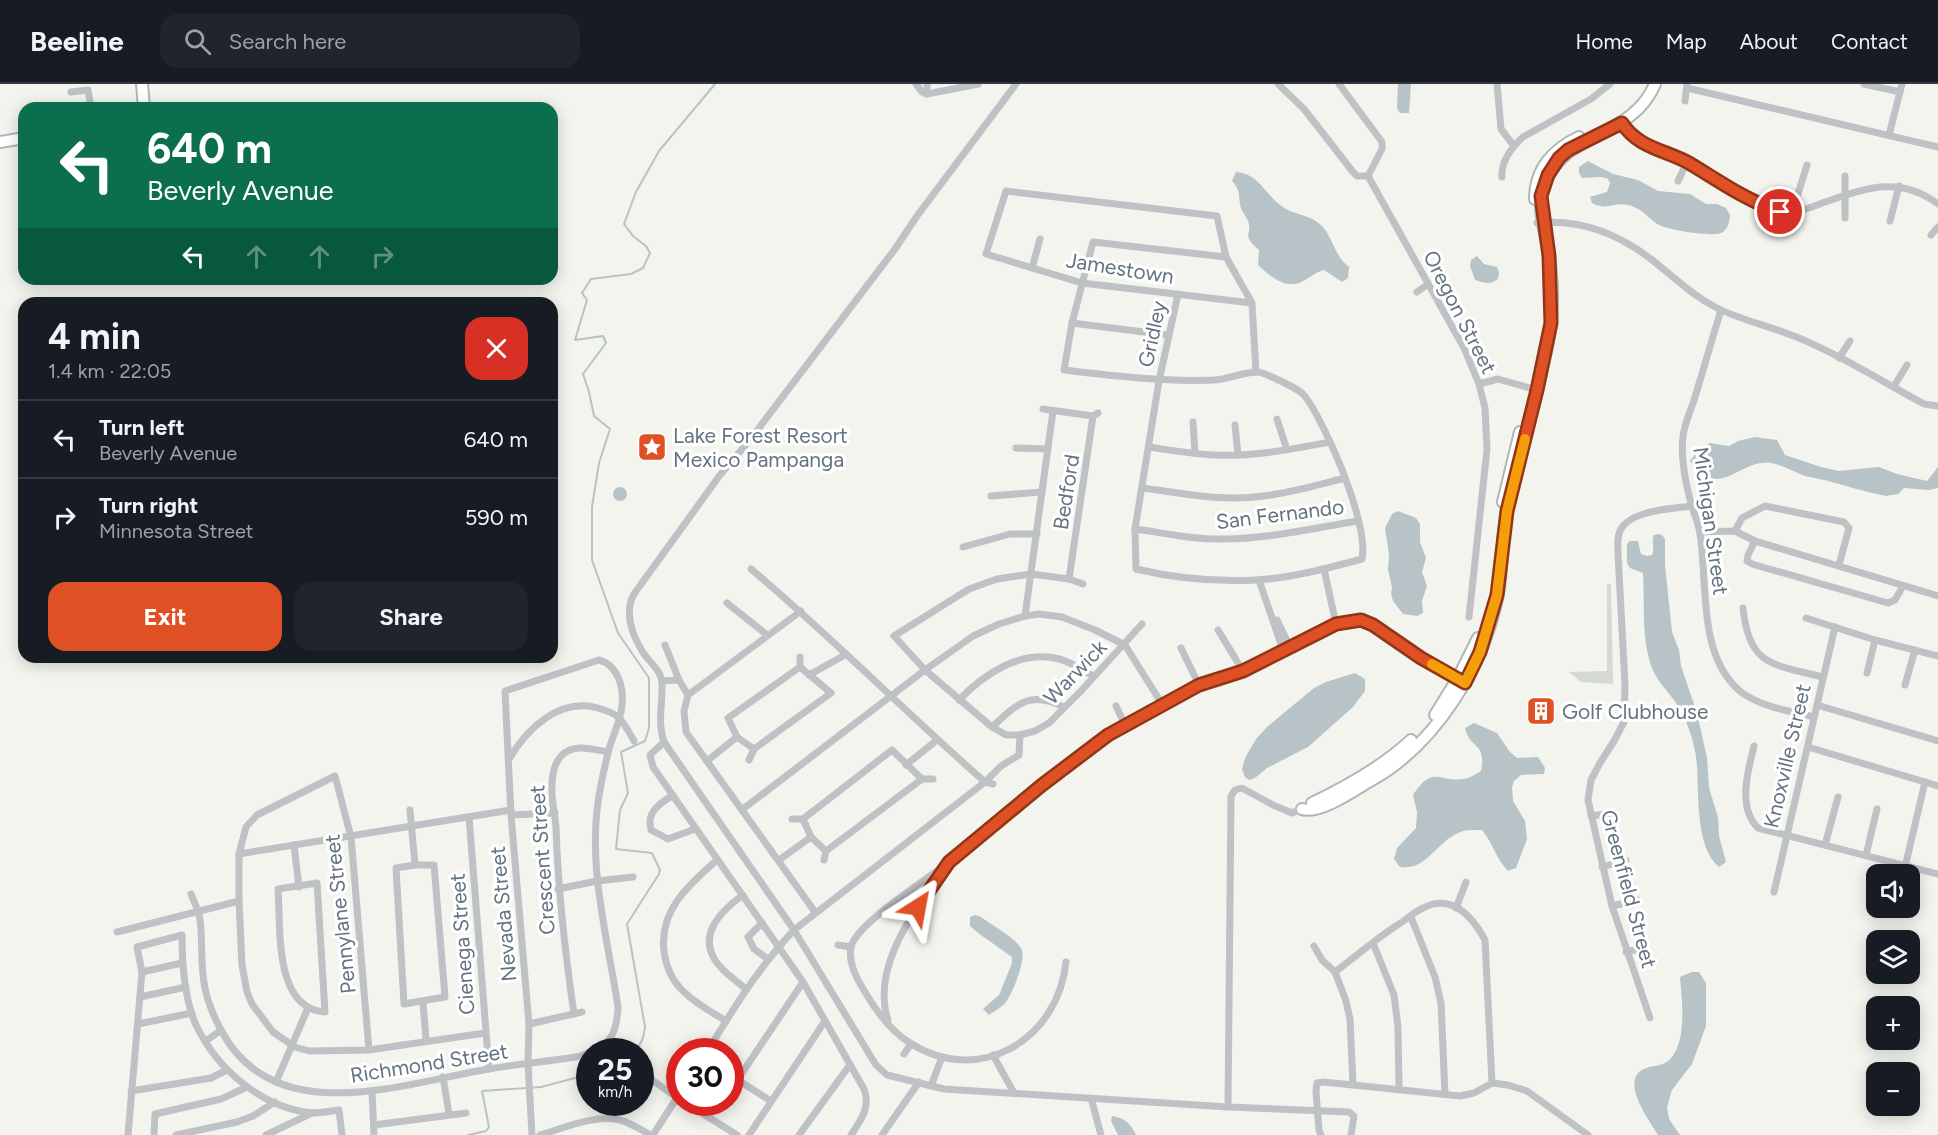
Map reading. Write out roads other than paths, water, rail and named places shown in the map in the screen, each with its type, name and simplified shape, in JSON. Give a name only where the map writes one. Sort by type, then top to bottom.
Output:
[{"type":"street","points":[[142,84],[144,102]]},
{"type":"street","points":[[916,84],[922,92],[927,94],[978,84]]},
{"type":"street","points":[[927,84],[927,94]]},
{"type":"street","points":[[1016,84],[895,249],[749,441],[720,475],[634,594],[629,610],[630,623],[642,651],[662,681],[660,725],[664,742],[794,930],[876,1065],[886,1075],[944,1089],[1228,1107],[1349,1112],[1354,1116],[1351,1135]]},
{"type":"street","points":[[1278,84],[1304,109],[1353,172],[1358,176],[1368,176],[1382,148],[1382,142],[1340,84]]},
{"type":"street","points":[[1497,84],[1501,129],[1514,146]]},
{"type":"street","points":[[1502,177],[1504,164],[1514,146],[1536,129],[1591,99],[1610,84]]},
{"type":"street","points":[[1620,121],[1644,94],[1649,84]]},
{"type":"street","points":[[1228,1107],[1231,796],[1235,790],[1242,788],[1273,806],[1292,813],[1307,806],[1312,811],[1323,807],[1382,775],[1440,720],[1480,652],[1497,595],[1507,511],[1551,323],[1551,285],[1541,222],[1541,196],[1553,166],[1568,150],[1641,108],[1655,84]]},
{"type":"street","points":[[1864,84],[1900,93]]},
{"type":"street","points":[[1889,135],[1902,84]]},
{"type":"street","points":[[1684,101],[1687,86],[1938,147]]},
{"type":"street","points":[[70,92],[88,90],[90,102]]},
{"type":"street","points":[[1620,121],[1639,141],[1687,162],[1727,187],[1780,212],[1792,213],[1865,189],[1899,186],[1917,191],[1938,204]]},
{"type":"street","points":[[0,142],[18,139]]},
{"type":"street","points":[[1678,181],[1687,162]]},
{"type":"street","points":[[1792,213],[1807,165]]},
{"type":"street","name":"Oregon Street","points":[[1368,176],[1464,348],[1479,384],[1487,422],[1487,449],[1469,617]]},
{"type":"street","points":[[1845,176],[1845,218]]},
{"type":"street","points":[[1890,221],[1899,186]]},
{"type":"street","name":"Jamestown","points":[[1226,257],[1217,216],[1006,191],[986,254],[1082,283],[1252,303]]},
{"type":"street","points":[[1541,222],[1574,223],[1594,227],[1616,236],[1643,252],[1686,290],[1721,310],[1795,336],[1894,386],[1924,404],[1938,406]]},
{"type":"street","points":[[1931,235],[1938,227]]},
{"type":"street","points":[[1032,268],[1040,239]]},
{"type":"street","points":[[1257,372],[1252,303],[1226,257],[1093,242],[1072,323],[1064,370],[1159,381],[1216,380],[1257,372],[1264,373],[1303,393],[1330,442],[1345,478],[1358,521],[1364,552],[1362,559],[1324,569],[1261,579],[1287,648]]},
{"type":"street","points":[[1417,292],[1428,284]]},
{"type":"street","name":"Gridley","points":[[1178,294],[1159,381],[1142,488],[1136,529],[1136,569],[1198,579],[1261,579]]},
{"type":"street","name":"Michigan Street","points":[[1721,310],[1683,432],[1684,468],[1700,532],[1703,580],[1711,640],[1722,668],[1741,691],[1754,700],[1814,717]]},
{"type":"street","points":[[1072,323],[1168,335]]},
{"type":"street","points":[[1839,358],[1850,341]]},
{"type":"street","points":[[1894,386],[1907,365]]},
{"type":"street","points":[[1479,384],[1498,379],[1534,389]]},
{"type":"street","points":[[1025,616],[1053,411],[1043,409]]},
{"type":"street","name":"Bedford","points":[[1053,411],[1096,414],[1069,579]]},
{"type":"street","points":[[1277,419],[1287,450]]},
{"type":"street","points":[[1193,422],[1194,453]]},
{"type":"street","points":[[1234,425],[1238,455]]},
{"type":"street","points":[[1149,447],[1194,453],[1238,455],[1287,450],[1330,442]]},
{"type":"street","points":[[1016,448],[1048,448]]},
{"type":"street","points":[[1142,488],[1207,497],[1254,497],[1345,478]]},
{"type":"street","points":[[991,496],[1042,492]]},
{"type":"street","name":"Greenfield Street","points":[[1650,1018],[1611,906],[1588,800],[1591,780],[1624,722],[1625,684],[1619,533],[1623,526],[1644,513],[1692,506]]},
{"type":"street","points":[[1736,531],[1742,518],[1765,506],[1844,522],[1849,528],[1839,565]]},
{"type":"street","name":"San Fernando","points":[[1136,529],[1224,539],[1256,537],[1358,521]]},
{"type":"street","points":[[1700,532],[1736,531],[1755,541],[1938,596]]},
{"type":"street","points":[[963,547],[1010,534],[1036,534]]},
{"type":"street","points":[[1755,541],[1748,555],[1748,561],[1752,564],[1888,603],[1895,600],[1903,586]]},
{"type":"street","points":[[751,569],[801,611],[937,740],[985,782],[993,784]]},
{"type":"street","points":[[1324,569],[1336,624]]},
{"type":"street","points":[[715,1038],[746,989],[778,946],[794,930],[1018,755],[1022,735],[1006,735],[992,727],[959,700],[925,670],[894,636],[897,632],[969,589],[1005,578],[1031,574],[1069,579],[1083,584]]},
{"type":"street","points":[[727,603],[767,635]]},
{"type":"street","points":[[1743,608],[1747,636],[1759,655],[1778,665],[1822,677]]},
{"type":"street","points":[[801,611],[688,695],[684,711],[686,732],[815,912]]},
{"type":"street","points":[[743,809],[973,636],[999,624],[1025,616],[1062,617],[1125,645],[1162,704]]},
{"type":"street","points":[[1806,618],[1875,640],[1938,656]]},
{"type":"street","points":[[1066,962],[1061,990],[1040,1026],[1018,1044],[993,1055],[968,1059],[942,1057],[911,1044],[891,1028],[869,999],[854,973],[851,947],[856,936],[864,927],[1108,735],[1199,685],[1243,671],[1336,624],[1361,620],[1373,625],[1421,658],[1461,681]]},
{"type":"street","name":"Warwick","points":[[1022,735],[1049,723],[1125,645],[1142,624]]},
{"type":"street","name":"Knoxville Street","points":[[1774,892],[1834,627]]},
{"type":"street","points":[[1218,630],[1243,671]]},
{"type":"street","points":[[1867,673],[1875,640]]},
{"type":"street","points":[[665,645],[679,680],[688,695]]},
{"type":"street","points":[[1182,648],[1199,685]]},
{"type":"street","points":[[1905,685],[1915,650]]},
{"type":"street","points":[[809,675],[845,655]]},
{"type":"street","points":[[749,760],[754,749],[835,693],[800,667],[800,657]]},
{"type":"street","points":[[959,700],[971,687],[990,674],[1022,659],[1048,657],[1061,659],[1094,676]]},
{"type":"street","name":"Nevada Street","points":[[532,1135],[528,1064],[529,1024],[511,813],[505,691],[599,660],[611,665],[621,684],[622,705],[619,718]]},
{"type":"street","points":[[719,718],[728,718],[800,667]]},
{"type":"street","points":[[662,681],[679,680]]},
{"type":"street","points":[[992,727],[1028,700],[1035,698],[1050,700],[1064,707]]},
{"type":"street","points":[[509,759],[520,741],[541,720],[574,706],[587,705],[607,711],[619,718],[634,741]]},
{"type":"street","points":[[1817,705],[1938,739]]},
{"type":"street","points":[[1116,706],[1125,725]]},
{"type":"street","points":[[611,1038],[617,1022],[618,1007],[594,854],[597,810],[608,752],[619,718]]},
{"type":"street","points":[[728,718],[737,737],[754,749]]},
{"type":"street","points":[[707,761],[737,737]]},
{"type":"street","points":[[906,765],[937,740]]},
{"type":"street","points":[[664,742],[651,752],[650,759],[657,774],[802,982],[864,1089],[867,1103],[862,1119],[851,1135]]},
{"type":"street","points":[[792,819],[803,819],[892,746],[906,765],[922,779]]},
{"type":"street","points":[[1754,746],[1744,786],[1752,823],[1758,828],[1785,837],[1895,864]]},
{"type":"street","name":"Crescent Street","points":[[529,1024],[578,1013],[558,889],[552,788],[554,767],[564,753],[580,747],[608,752]]},
{"type":"street","points":[[1808,747],[1938,786]]},
{"type":"street","name":"Pennylane Street","points":[[239,854],[246,827],[251,820],[335,776],[351,837],[369,1050]]},
{"type":"street","points":[[824,860],[826,851],[922,779],[933,779]]},
{"type":"street","points":[[1906,864],[1925,782]]},
{"type":"street","points":[[673,795],[654,809],[650,819],[651,830],[668,839],[695,829]]},
{"type":"street","points":[[1825,845],[1838,797]]},
{"type":"street","points":[[1866,855],[1877,808]]},
{"type":"street","points":[[410,810],[414,865]]},
{"type":"street","points":[[485,1033],[369,1050],[309,1051],[293,1046],[273,1032],[260,1017],[247,992],[242,965],[239,854],[470,817],[511,813],[555,813]]},
{"type":"street","points":[[1591,816],[1612,813]]},
{"type":"street","name":"Cienega Street","points":[[470,817],[489,1069]]},
{"type":"street","points":[[803,819],[811,837],[826,851]]},
{"type":"street","points":[[779,860],[811,837]]},
{"type":"street","points":[[294,846],[299,887]]},
{"type":"street","points":[[717,860],[684,891],[671,910],[663,931],[669,970],[679,986],[692,998],[726,1021]]},
{"type":"street","points":[[1602,867],[1626,860]]},
{"type":"street","points":[[891,1028],[884,1001],[894,948],[909,921],[949,862]]},
{"type":"street","points":[[414,865],[434,865],[445,997],[404,1004],[396,868],[414,865]]},
{"type":"street","points":[[1920,870],[1938,874]]},
{"type":"street","points":[[558,889],[597,880],[633,877]]},
{"type":"street","points":[[1456,908],[1466,882]]},
{"type":"street","points":[[317,883],[325,1012],[308,1008],[293,994],[288,985],[283,964],[278,888],[317,883]]},
{"type":"street","name":"Richmond Street","points":[[191,894],[198,912],[205,988],[221,1030],[229,1044],[253,1070],[291,1089],[342,1094],[372,1091],[489,1069],[576,1056]]},
{"type":"street","points":[[743,895],[717,917],[712,926],[710,945],[716,961],[746,989]]},
{"type":"street","points":[[1611,906],[1638,900]]},
{"type":"street","points":[[117,932],[239,901]]},
{"type":"street","points":[[1335,972],[1373,943],[1431,905],[1439,904],[1456,908],[1472,918],[1485,940],[1492,1083]]},
{"type":"street","points":[[1411,917],[1435,977],[1441,1003],[1445,1094]]},
{"type":"street","points":[[762,923],[748,937],[754,949],[768,959]]},
{"type":"street","points":[[128,1135],[142,972],[137,947],[182,935],[182,963],[192,1013],[213,1054],[247,1088],[275,1102],[312,1113]]},
{"type":"street","points":[[1373,943],[1394,996],[1398,1027],[1399,1089]]},
{"type":"street","points":[[838,945],[851,947]]},
{"type":"street","points":[[1314,946],[1322,960],[1335,972],[1350,1019],[1353,1085]]},
{"type":"street","points":[[1626,952],[1643,948]]},
{"type":"street","points":[[142,972],[182,963]]},
{"type":"street","points":[[744,1070],[802,982]]},
{"type":"street","points":[[140,997],[186,987]]},
{"type":"street","points":[[423,1002],[426,1040]]},
{"type":"street","points":[[276,1082],[308,1008]]},
{"type":"street","points":[[138,1024],[192,1013]]},
{"type":"street","points":[[749,1135],[825,1021]]},
{"type":"street","points":[[206,1041],[221,1030]]},
{"type":"street","points":[[904,1054],[911,1044]]},
{"type":"street","points":[[993,1055],[1014,1094]]},
{"type":"street","points":[[931,1086],[942,1057]]},
{"type":"street","points":[[799,1135],[849,1065]]},
{"type":"street","points":[[131,1091],[211,1078],[227,1070]]},
{"type":"street","points":[[443,1077],[449,1114]]},
{"type":"street","points":[[882,1135],[919,1082]]},
{"type":"street","points":[[744,1083],[771,1101]]},
{"type":"street","points":[[1322,1135],[1319,1130],[1317,1083],[1460,1096],[1474,1093],[1492,1083],[1508,1085],[1527,1091],[1588,1135]]},
{"type":"street","points":[[154,1135],[155,1114],[221,1099],[247,1088]]},
{"type":"street","points":[[372,1091],[374,1135]]},
{"type":"street","points":[[1091,1098],[1101,1135]]},
{"type":"street","points":[[176,1135],[237,1122],[253,1116],[275,1102]]},
{"type":"street","points":[[266,1135],[312,1113],[339,1110],[342,1135]]},
{"type":"street","points":[[374,1125],[465,1113]]},
{"type":"street","points":[[540,1135],[581,1123],[613,1119],[623,1120],[652,1135],[666,1115]]},
{"type":"street","points":[[706,1116],[737,1135]]},
{"type":"waterway","points":[[643,1038],[645,1027],[627,924],[660,870],[652,853],[616,849],[620,810],[628,793],[621,752],[645,741],[649,728],[649,678],[618,633],[592,560],[592,507],[599,463],[610,429],[594,416],[583,374],[606,343],[603,336],[575,340],[587,300],[582,293],[591,279],[631,274],[643,268],[650,253],[624,224],[636,192],[659,151],[715,84]]},
{"type":"waterway","points":[[468,1135],[486,1131],[489,1127],[482,1091],[541,1087],[576,1078]]},
{"type":"place","name":"Lake Forest Resort Mexico Pampanga","points":[[652,447]]},
{"type":"place","name":"Golf Clubhouse","points":[[1541,711]]}]
